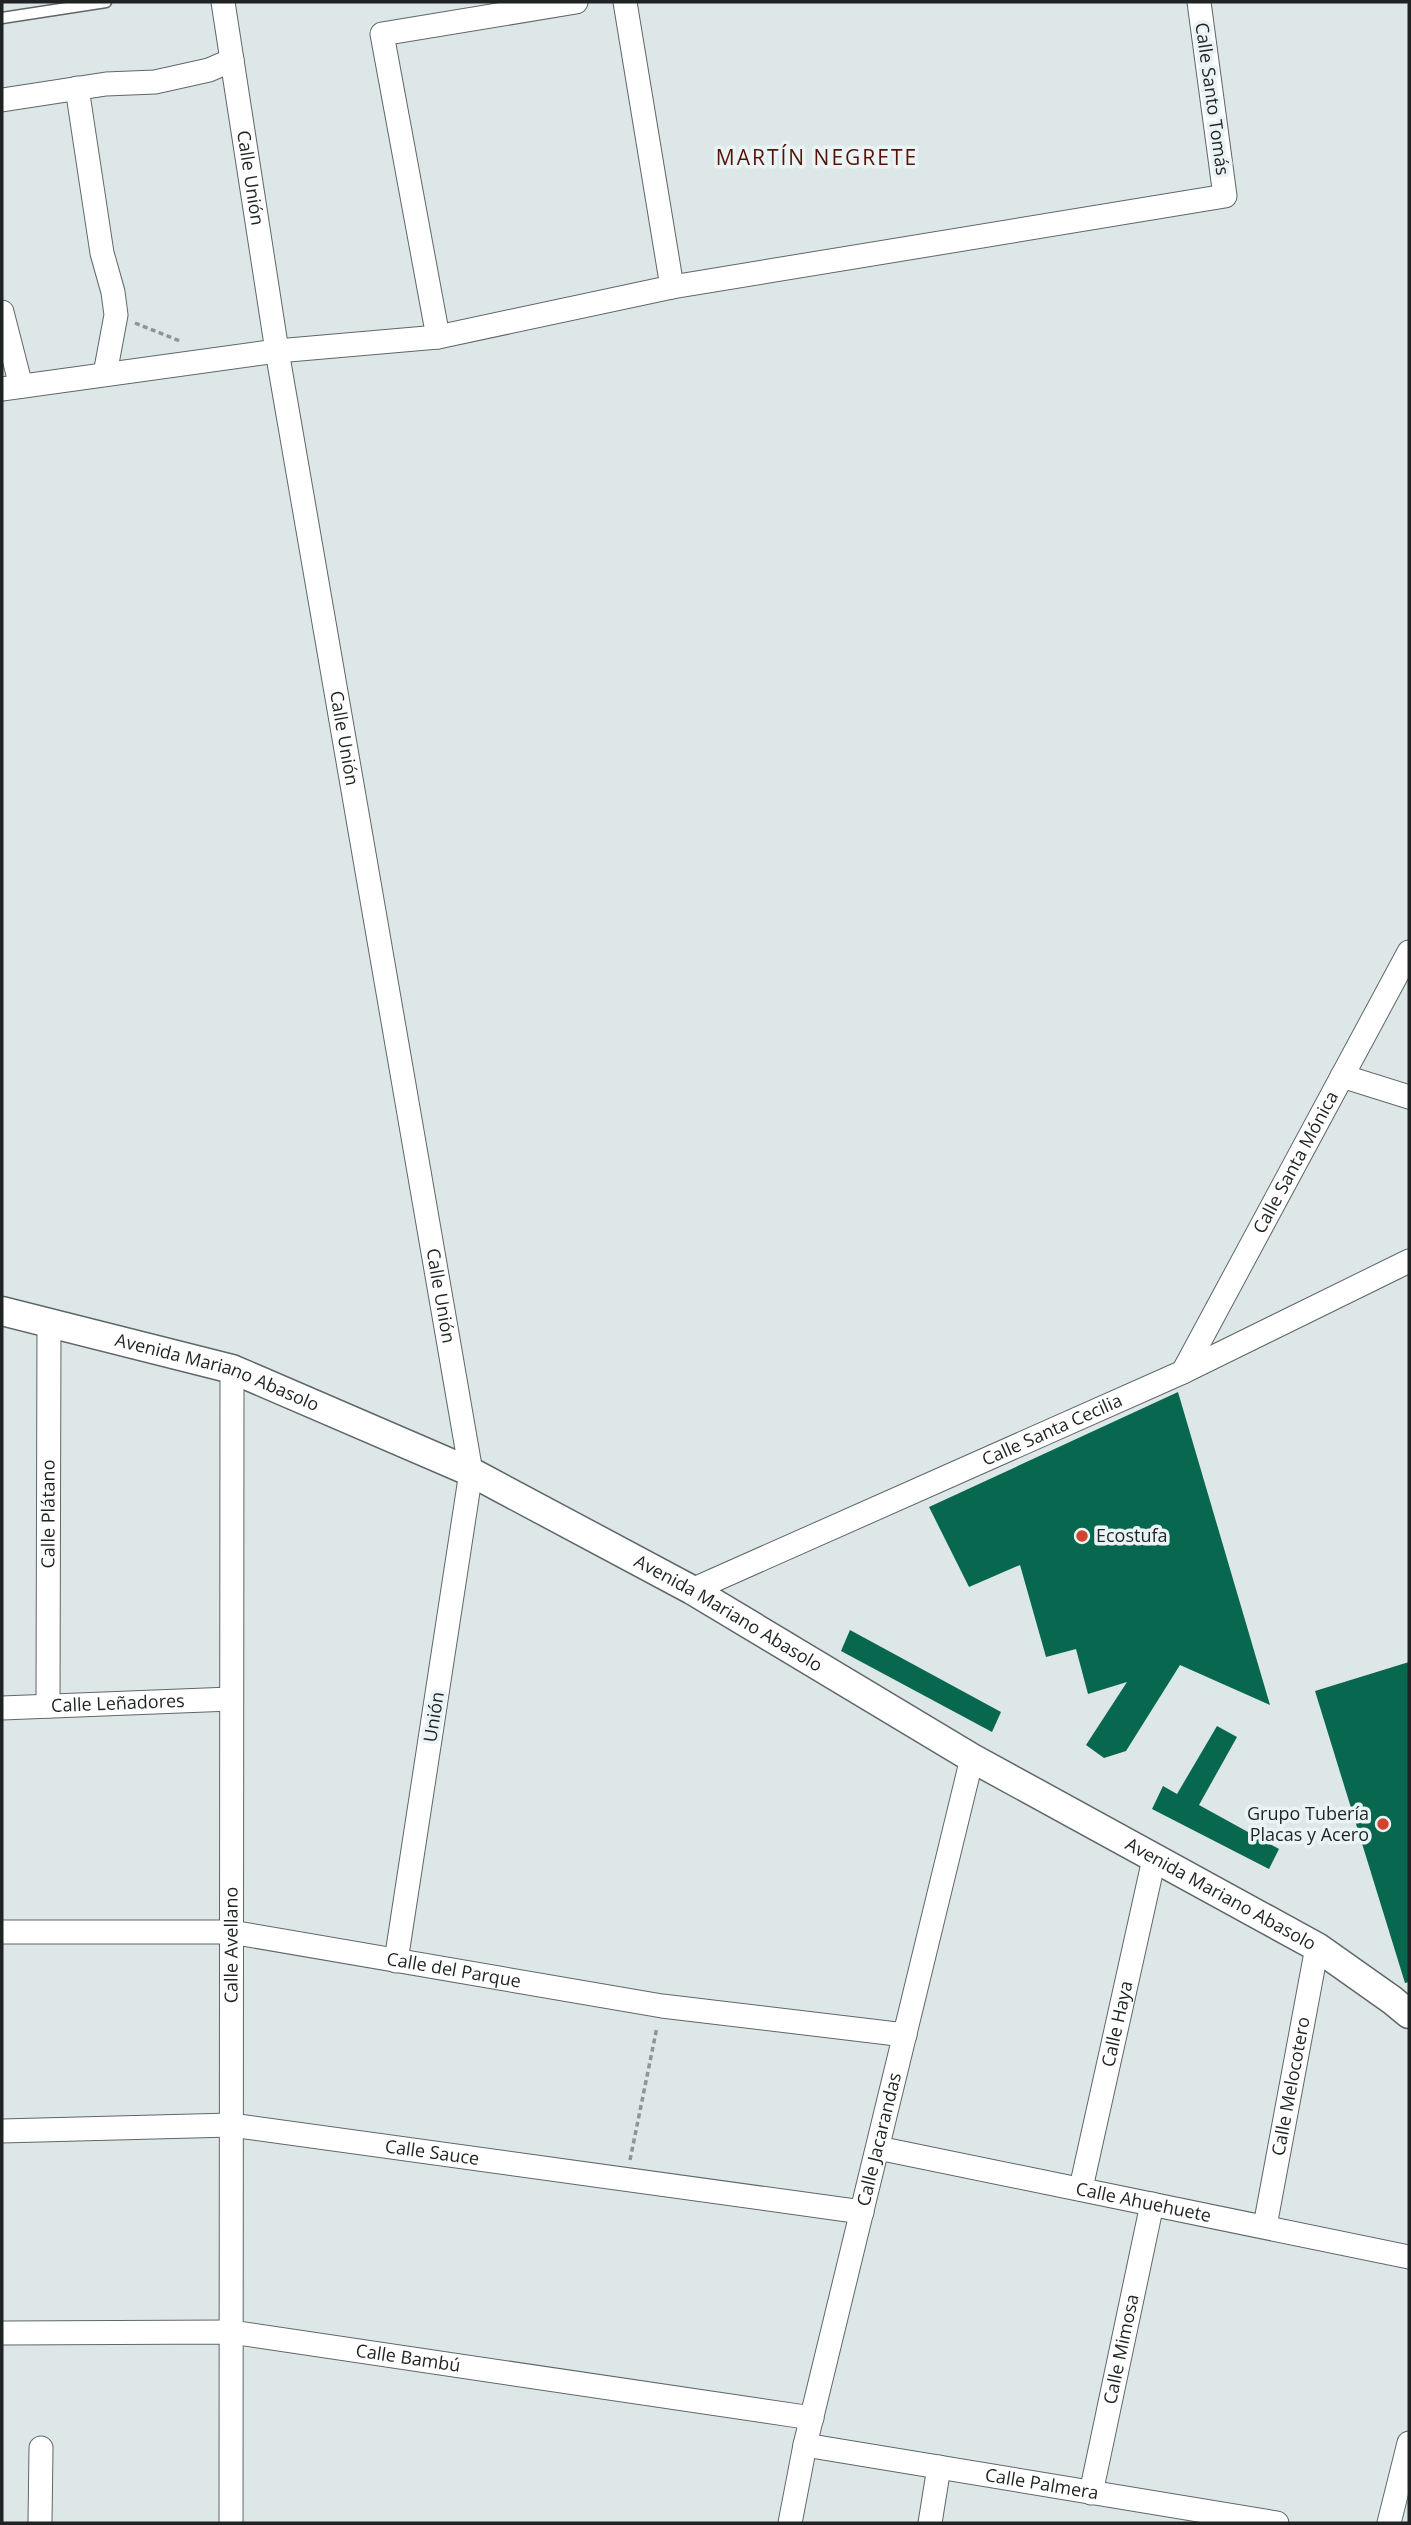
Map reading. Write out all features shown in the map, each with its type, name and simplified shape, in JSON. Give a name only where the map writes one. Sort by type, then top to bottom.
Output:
[{"type":"street","name":"Calle Unión","points":[[223,2],[276,351],[471,1472]]},
{"type":"street","points":[[438,338],[382,34],[576,2]]},
{"type":"street","points":[[2,312],[12,387],[276,351],[438,338],[672,287],[625,2]]},
{"type":"street","name":"Calle Santo Tomás","points":[[672,287],[1225,196],[1199,2]]},
{"type":"street","points":[[2,100],[77,88],[155,82],[209,70],[232,60]]},
{"type":"street","points":[[77,88],[102,253],[113,292],[116,315],[105,374]]},
{"type":"street","name":"Calle Santa Mónica","points":[[1183,1372],[1409,952]]},
{"type":"street","points":[[1342,1076],[1409,1097]]},
{"type":"street","name":"Calle Santa Cecilia","points":[[692,1590],[1183,1372],[1409,1261]]},
{"type":"street","name":"Avenida Mariano Abasolo","points":[[2,1311],[232,1369],[471,1472],[692,1590],[972,1758],[1317,1947],[1409,2014]]},
{"type":"street","name":"Calle Plátano","points":[[48,1706],[49,1322]]},
{"type":"street","name":"Calle Avellano","points":[[231,2523],[232,1369]]},
{"type":"street","name":"Unión","points":[[396,1961],[471,1472]]},
{"type":"street","name":"Calle Leñadores","points":[[2,1707],[232,1699]]},
{"type":"street","name":"Calle Jacarandas","points":[[790,2523],[806,2445],[972,1758]]},
{"type":"street","name":"Calle Haya","points":[[1081,2188],[1154,1859]]},
{"type":"street","name":"Calle del Parque","points":[[2,1932],[231,1932],[662,2006],[905,2035]]},
{"type":"street","name":"Calle Melocotero","points":[[1265,2226],[1317,1947]]},
{"type":"street","name":"Calle Sauce","points":[[2,2131],[231,2125],[862,2212]]},
{"type":"street","name":"Calle Ahuehuete","points":[[878,2148],[1409,2257]]},
{"type":"street","name":"Calle Mimosa","points":[[1091,2493],[1152,2204]]},
{"type":"street","name":"Calle Bambú","points":[[2,2333],[231,2332],[813,2418]]},
{"type":"street","points":[[1389,2523],[1404,2486],[1409,2443]]},
{"type":"street","name":"Calle Palmera","points":[[806,2445],[1091,2493],[1153,2513],[1277,2523]]},
{"type":"street","points":[[40,2523],[41,2448]]},
{"type":"street","points":[[930,2523],[939,2467]]},
{"type":"lane","points":[[2,18],[106,2]]},
{"type":"path","points":[[116,315],[162,336],[188,344]]},
{"type":"path","points":[[626,2179],[662,2006]]},
{"type":"building","name":"Ecostufa","points":[[1178,1392],[1270,1705],[1180,1665],[1126,1751],[1104,1758],[1086,1745],[1127,1682],[1088,1694],[1076,1649],[1046,1657],[1020,1565],[969,1587],[929,1507]]},
{"type":"building","points":[[850,1630],[1001,1712],[992,1732],[841,1651]]},
{"type":"building","name":"Grupo Tubería Placas y Acero","points":[[1409,1662],[1409,1982],[1405,1983],[1315,1691]]},
{"type":"building","points":[[1217,1726],[1237,1737],[1199,1805],[1279,1849],[1269,1869],[1152,1809],[1163,1786],[1177,1794]]},
{"type":"place","name":"Ecostufa","points":[[1082,1536]]},
{"type":"place","name":"Grupo Tubería Placas y Acero","points":[[1383,1824]]},
{"type":"district","name":"MARTÍN NEGRETE","points":[[817,158]]}]
